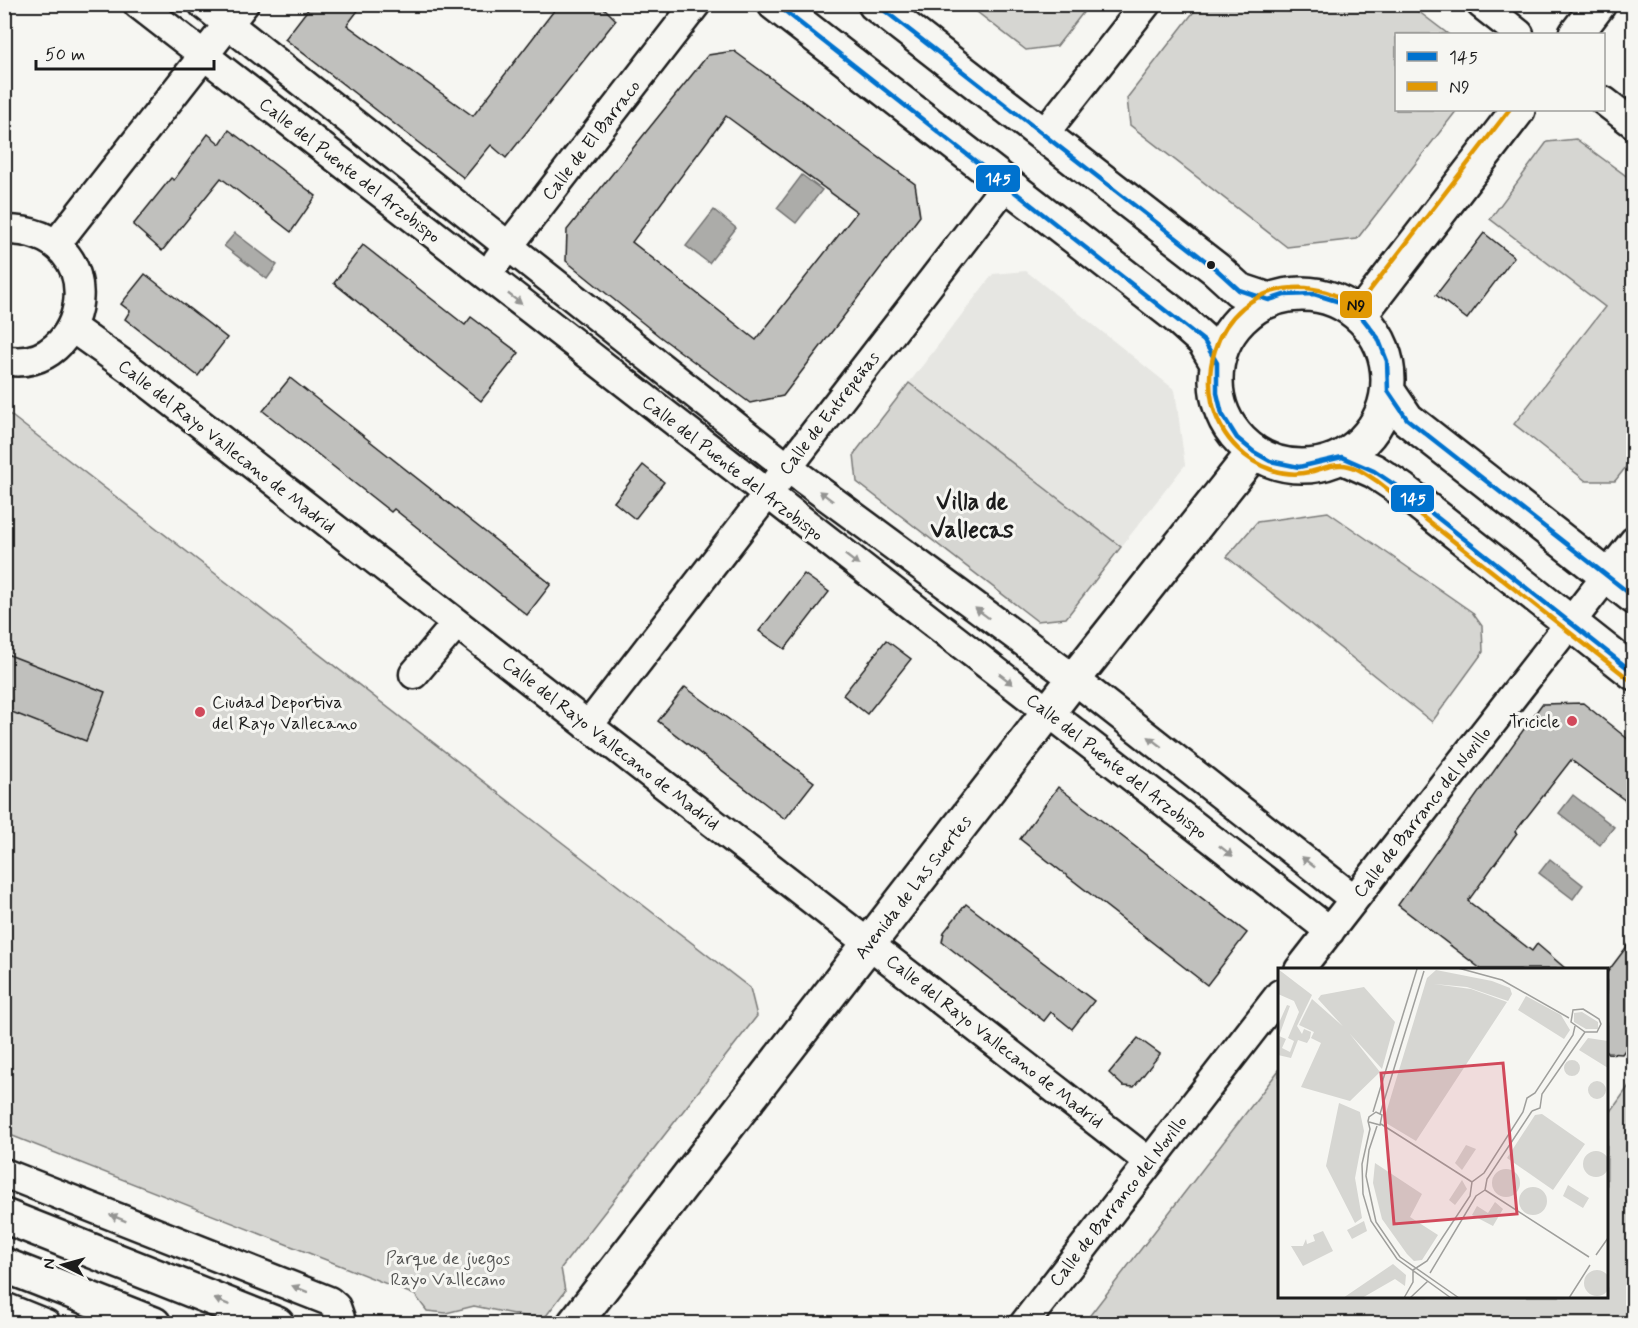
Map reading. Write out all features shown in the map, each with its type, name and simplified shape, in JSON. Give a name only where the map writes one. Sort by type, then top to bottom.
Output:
[{"type":"main road","points":[[775,4],[1175,315],[1204,341],[1217,363]]},
{"type":"main road","points":[[875,4],[1216,268],[1239,290],[1269,300]]},
{"type":"main road","points":[[1577,33],[1599,4]]},
{"type":"main road","points":[[1359,315],[1517,111]]},
{"type":"main road","points":[[1314,294],[1343,303],[1359,315],[1381,346],[1386,361],[1388,391],[1382,413],[1366,438],[1342,457],[1299,467],[1270,461],[1237,438],[1222,414],[1217,393],[1217,363],[1225,340],[1243,316],[1269,300],[1284,295],[1314,294]]},
{"type":"main road","points":[[1388,391],[1407,419],[1634,597]]},
{"type":"main road","name":"Avenida de Las Suertes","points":[[574,1323],[1074,679],[1254,452]]},
{"type":"main road","points":[[1342,457],[1374,471],[1401,489],[1634,673]]},
{"type":"main road","points":[[4,1216],[277,1323]]},
{"type":"main road","points":[[4,1264],[154,1323]]},
{"type":"street","name":"Calle del Puente del Arzobispo","points":[[138,4],[1330,931]]},
{"type":"street","name":"Calle del Puente del Arzobispo","points":[[203,4],[237,15],[509,246],[787,467],[1074,679],[1354,899]]},
{"type":"street","name":"Calle de El Barraco","points":[[486,276],[696,4]]},
{"type":"street","points":[[1043,135],[1146,4]]},
{"type":"street","points":[[1480,4],[1518,33]]},
{"type":"street","points":[[56,244],[237,15]]},
{"type":"street","points":[[1605,102],[1634,124]]},
{"type":"street","name":"Calle de Entrepeñas","points":[[588,726],[1006,185]]},
{"type":"street","points":[[4,230],[22,230],[40,234],[56,244],[70,260],[78,278],[80,298],[67,336],[51,350],[32,359],[4,360]]},
{"type":"street","name":"Calle del Rayo Vallecano de Madrid","points":[[71,327],[130,369],[1149,1162]]},
{"type":"street","name":"Calle de Barranco del Novillo","points":[[1300,968],[1634,541]]},
{"type":"street","points":[[414,674],[456,624]]},
{"type":"street","name":"Calle de Barranco del Novillo","points":[[1024,1323],[1278,997]]},
{"type":"street","points":[[4,1173],[329,1301],[336,1307],[342,1323]]},
{"type":"street","points":[[4,1307],[46,1323]]},
{"type":"shaded area","points":[[802,175],[822,190],[796,223],[777,208]]},
{"type":"shaded area","points":[[714,210],[736,228],[709,263],[686,246]]},
{"type":"shaded area","points":[[235,233],[277,265],[267,279],[224,246]]},
{"type":"shaded area","points":[[1026,271],[1175,390],[1185,465],[1121,547],[909,383],[993,274]]},
{"type":"shaded area","points":[[1573,795],[1614,827],[1600,845],[1559,813]]},
{"type":"shaded area","points":[[1550,859],[1583,885],[1573,899],[1539,873]]},
{"type":"green space","points":[[968,5],[1089,5],[1057,46],[1026,50]]},
{"type":"green space","points":[[1199,5],[1410,5],[1447,33],[1395,33],[1395,111],[1456,111],[1357,239],[1287,247],[1130,125],[1127,98]]},
{"type":"green space","points":[[1576,139],[1633,181],[1633,458],[1615,481],[1586,481],[1514,424],[1605,307],[1490,219],[1547,142]]},
{"type":"green space","points":[[909,383],[1121,547],[1066,618],[1037,621],[857,482],[854,454]]},
{"type":"green space","name":"Ciudad Deportiva del Rayo Vallecano","points":[[4,410],[750,988],[757,1016],[561,1268],[565,1291],[543,1320],[474,1306],[446,1313],[427,1311],[415,1295],[5,1133]]},
{"type":"green space","points":[[1328,512],[1472,612],[1482,626],[1483,652],[1432,722],[1227,557],[1257,522]]},
{"type":"green space","points":[[1278,1071],[1278,1298],[1608,1298],[1608,1116],[1633,1080],[1633,1323],[1084,1323]]},
{"type":"building","points":[[312,4],[363,4],[347,25],[473,116],[559,4],[600,4],[616,20],[506,158],[491,145],[464,178],[285,39]]},
{"type":"building","points":[[734,51],[915,184],[920,216],[783,396],[750,403],[659,336],[566,261],[567,230],[708,55]],"holes":[[[726,116],[857,212],[756,340],[632,242]]]},
{"type":"building","points":[[229,130],[316,196],[291,232],[221,178],[162,251],[133,225],[171,178],[174,180],[208,134],[220,144]]},
{"type":"building","points":[[1484,233],[1514,257],[1467,319],[1436,295]]},
{"type":"building","points":[[363,245],[465,325],[471,317],[519,353],[481,401],[334,283]]},
{"type":"building","points":[[145,274],[227,338],[198,376],[125,319],[130,311],[121,304]]},
{"type":"building","points":[[290,378],[551,584],[527,615],[394,509],[391,512],[263,411]]},
{"type":"building","points":[[643,465],[664,482],[635,519],[614,502]]},
{"type":"building","points":[[804,574],[829,592],[785,649],[759,631]]},
{"type":"building","points":[[886,640],[911,659],[867,714],[843,695]]},
{"type":"building","points":[[4,653],[105,692],[86,741],[4,709]]},
{"type":"building","points":[[685,687],[814,782],[785,819],[658,721]]},
{"type":"building","points":[[1583,703],[1634,744],[1634,807],[1571,760],[1515,832],[1517,833],[1468,901],[1532,951],[1537,944],[1565,968],[1480,968],[1398,905],[1542,704]]},
{"type":"building","points":[[1058,787],[1247,933],[1207,985],[1020,839]]},
{"type":"building","points":[[966,904],[1094,1001],[1072,1029],[1051,1012],[1044,1021],[942,942],[944,932]]},
{"type":"building","points":[[1634,937],[1634,1038],[1622,1054],[1608,1053],[1608,971]]},
{"type":"building","points":[[1138,1038],[1160,1054],[1134,1087],[1123,1086],[1109,1073]]},
{"type":"transit line","name":"145","points":[[776,4],[1204,341],[1217,363],[1217,393],[1222,414],[1237,438],[1254,452],[1270,461],[1299,467],[1342,457],[1374,471],[1401,489],[1634,673]]},
{"type":"transit line","name":"145","points":[[876,4],[1216,269],[1239,290],[1269,300],[1284,295],[1314,294],[1343,303],[1360,315],[1378,338],[1387,361],[1388,391],[1407,419],[1634,597]]},
{"type":"transit line","name":"N9","points":[[1508,111],[1358,306],[1327,292],[1310,288],[1293,288],[1265,294],[1243,307],[1226,327],[1215,350],[1210,376],[1212,402],[1221,427],[1238,449],[1253,461],[1280,472],[1309,472],[1340,465],[1350,466],[1364,473],[1629,679]]},
{"type":"place","name":"Ciudad Deportiva del Rayo Vallecano","points":[[200,712]]},
{"type":"place","name":"Tricicle","points":[[1572,721]]},
{"type":"district","name":"Villa de Vallecas","points":[[972,515]]},
{"type":"park label","name":"Parque de juegos Rayo Vallecano","points":[[448,1268]]}]
